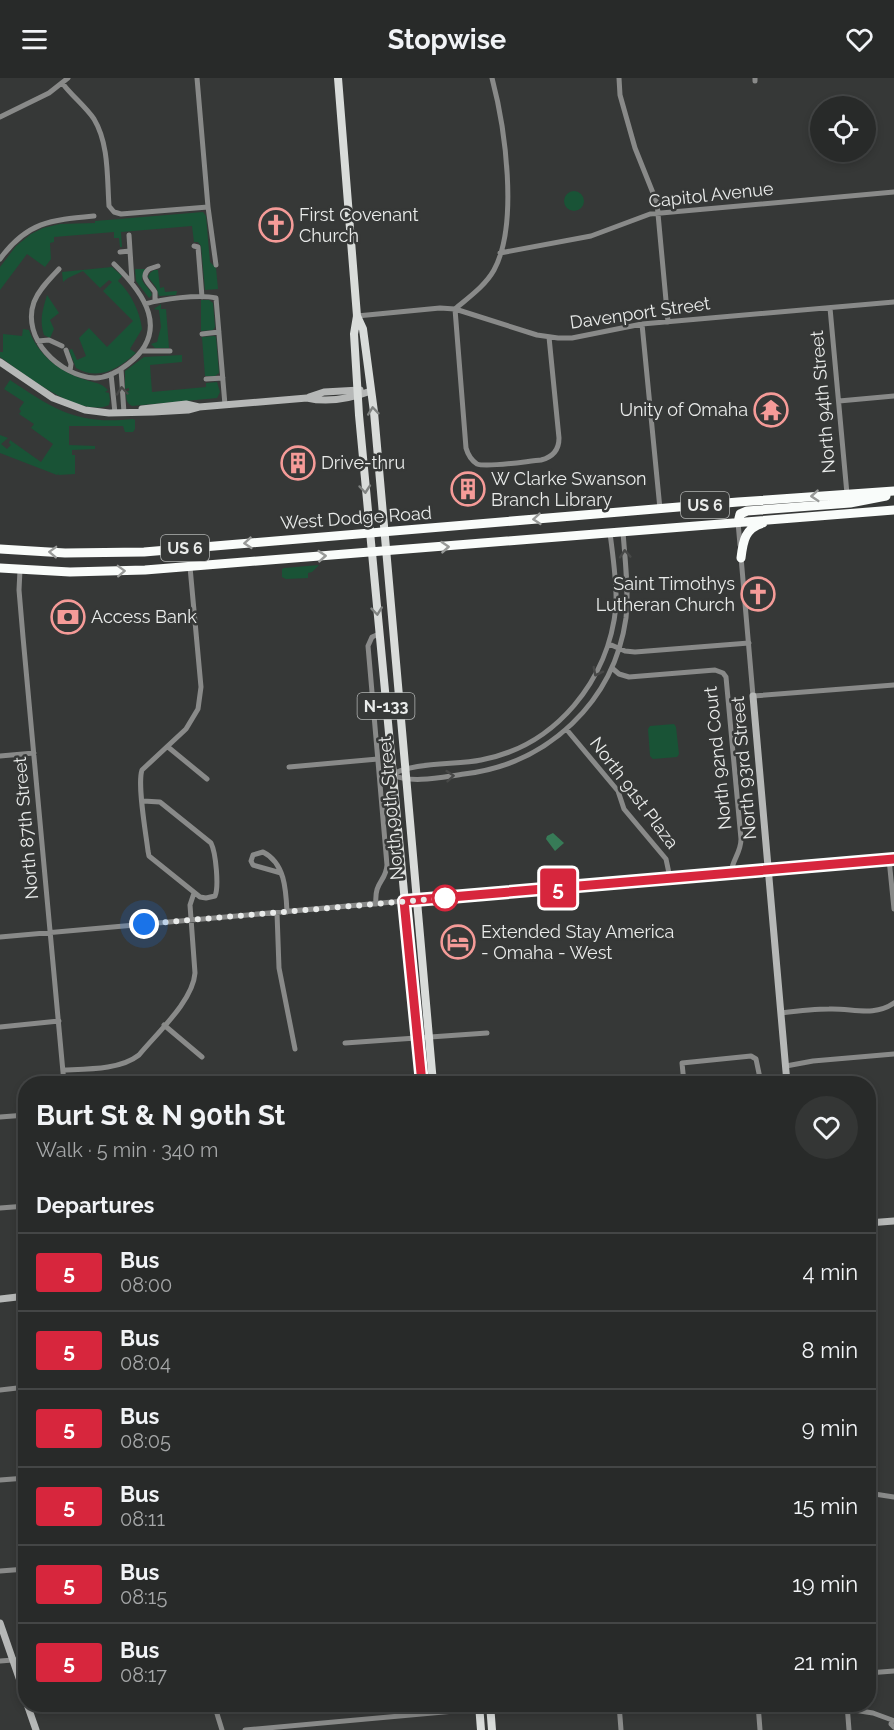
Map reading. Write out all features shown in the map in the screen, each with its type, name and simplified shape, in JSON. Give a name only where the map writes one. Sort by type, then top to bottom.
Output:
[{"type":"highway","name":"West Dodge Road","points":[[0,549],[65,553],[144,552],[894,492]]},
{"type":"highway","points":[[738,522],[740,514],[747,511],[850,503],[894,492]]},
{"type":"highway","name":"West Dodge Road","points":[[0,568],[88,572],[190,567],[894,510]]},
{"type":"highway","points":[[741,558],[748,531],[758,524],[779,519]]},
{"type":"main road","name":"North 90th Street","points":[[338,78],[357,316],[354,331],[357,393],[421,1076]]},
{"type":"main road","name":"North 90th Street","points":[[357,316],[363,329],[371,391],[387,551],[432,1076]]},
{"type":"main road","points":[[479,1712],[481,1730]]},
{"type":"main road","points":[[490,1712],[492,1730]]},
{"type":"street","points":[[0,117],[41,98],[63,84],[68,78]]},
{"type":"street","points":[[197,78],[208,207],[216,265]]},
{"type":"street","points":[[492,78],[506,152],[507,195],[503,240],[497,264],[488,279],[455,309],[466,444],[467,453],[471,459],[484,465],[541,460],[551,457],[557,449],[559,440],[549,337]]},
{"type":"street","points":[[619,78],[623,107],[643,171],[657,203],[668,322]]},
{"type":"street","points":[[63,84],[90,114],[100,131],[105,149],[110,206],[118,214],[208,207]]},
{"type":"street","name":"Capitol Avenue","points":[[500,253],[591,236],[650,214],[894,192]]},
{"type":"street","points":[[0,259],[15,241],[35,226],[58,219],[94,216]]},
{"type":"street","points":[[129,235],[133,283]]},
{"type":"street","points":[[194,246],[198,247],[202,297]]},
{"type":"street","points":[[120,252],[130,251]]},
{"type":"street","points":[[59,268],[46,279],[34,303],[31,317],[32,329],[48,354],[70,370],[94,378],[121,369],[142,351],[151,330],[151,320],[145,304],[133,283],[114,264]]},
{"type":"street","points":[[155,301],[155,292],[146,281],[145,276],[149,268],[158,266]]},
{"type":"street","points":[[181,291],[181,299]]},
{"type":"street","points":[[145,304],[202,297],[216,298],[225,405]]},
{"type":"street","name":"Davenport Street","points":[[357,316],[441,308],[455,309],[522,331],[549,337],[581,337],[642,324],[894,302]]},
{"type":"street","name":"North 94th Street","points":[[830,308],[847,494]]},
{"type":"street","points":[[642,324],[660,509]]},
{"type":"street","points":[[23,327],[32,329]]},
{"type":"street","points":[[202,333],[219,332]]},
{"type":"street","points":[[38,341],[49,340],[64,348],[71,364],[70,370]]},
{"type":"street","points":[[142,351],[170,351]]},
{"type":"street","points":[[0,362],[53,398],[90,411],[115,413],[168,405],[189,404],[199,407],[308,398],[322,393],[371,391]]},
{"type":"street","points":[[121,369],[124,412]]},
{"type":"street","points":[[111,374],[115,413]]},
{"type":"street","points":[[206,379],[223,378]]},
{"type":"street","points":[[839,400],[894,396]]},
{"type":"street","name":"North 93rd Street","points":[[738,522],[787,1076]]},
{"type":"street","points":[[392,775],[405,780],[495,769],[534,753],[567,730],[593,701],[612,668],[619,649],[627,605],[623,532]]},
{"type":"street","points":[[392,775],[404,768],[484,760],[507,753],[530,742],[559,722],[577,703],[595,676],[609,644],[616,604],[610,533]]},
{"type":"street","points":[[143,801],[160,802],[212,846],[216,894],[213,897],[203,898],[194,893],[149,856],[140,777],[141,771],[192,723],[198,710],[200,696],[190,567]]},
{"type":"street","name":"North 87th Street","points":[[20,570],[19,590],[63,1076]]},
{"type":"street","points":[[616,604],[627,605]]},
{"type":"street","points":[[375,904],[377,886],[385,875],[387,865],[368,646],[369,640],[379,634]]},
{"type":"street","points":[[609,644],[619,649],[639,652],[749,643]]},
{"type":"street","name":"North 92nd Court","points":[[612,668],[619,674],[629,677],[715,670],[724,675],[727,683],[741,839],[741,849],[733,862],[731,873]]},
{"type":"street","points":[[753,696],[894,685]]},
{"type":"street","name":"North 91st Plaza","points":[[567,730],[618,791],[624,809],[666,859],[670,878]]},
{"type":"street","points":[[168,747],[207,779]]},
{"type":"street","points":[[0,756],[34,753]]},
{"type":"street","points":[[289,767],[378,759]]},
{"type":"street","points":[[281,873],[253,865],[251,861],[253,855],[263,852],[276,861],[281,873],[286,888],[287,912]]},
{"type":"street","points":[[0,937],[891,859],[894,909]]},
{"type":"street","points":[[63,1070],[117,1065],[130,1061],[139,1055],[188,996],[194,984],[195,973],[191,920],[191,902],[194,893]]},
{"type":"street","points":[[277,913],[279,968],[295,1049]]},
{"type":"street","points":[[781,1012],[830,1009],[874,1011],[894,1003]]},
{"type":"street","points":[[0,1027],[59,1022]]},
{"type":"street","points":[[164,1025],[202,1057]]},
{"type":"street","points":[[345,1043],[487,1033]]},
{"type":"street","points":[[786,1066],[813,1061],[894,1054]]},
{"type":"street","points":[[683,1076],[682,1063],[751,1056],[756,1059],[760,1076]]},
{"type":"street","points":[[0,1117],[18,1116]]},
{"type":"street","points":[[0,1208],[18,1207]]},
{"type":"street","points":[[876,1222],[894,1221]]},
{"type":"street","points":[[0,1299],[18,1297]]},
{"type":"street","points":[[0,1390],[18,1388]]},
{"type":"street","points":[[0,1480],[18,1479]]},
{"type":"street","points":[[876,1494],[894,1497]]},
{"type":"street","points":[[0,1571],[18,1570]]},
{"type":"street","points":[[0,1623],[18,1675]]},
{"type":"street","points":[[0,1661],[18,1660]]},
{"type":"street","points":[[876,1672],[894,1671]]},
{"type":"street","points":[[30,1712],[36,1730]]},
{"type":"street","points":[[216,1712],[222,1730]]},
{"type":"street","points":[[245,1730],[428,1712]]},
{"type":"street","points":[[620,1712],[621,1730]]},
{"type":"street","points":[[759,1712],[760,1730]]},
{"type":"street","points":[[848,1712],[849,1730]]},
{"type":"street","points":[[869,1712],[893,1719],[891,1724],[894,1727]]},
{"type":"shaded area","points":[[574,191],[581,194],[584,201],[581,208],[574,211],[567,208],[564,201],[567,194]]},
{"type":"shaded area","points":[[203,212],[206,216],[210,262],[216,268],[218,289],[205,290],[201,246],[198,242],[194,242],[192,226],[121,232],[122,247],[120,247],[119,238],[114,238],[114,232],[54,237],[54,242],[50,243],[51,259],[45,267],[27,254],[0,290],[0,267],[16,246],[43,228],[60,224],[95,223],[95,221]]},
{"type":"shaded area","points":[[112,267],[122,276],[118,281],[131,297],[139,316],[142,329],[130,349],[136,353],[108,371],[84,372],[76,368],[69,350],[72,349],[77,360],[86,356],[79,338],[89,328],[107,347],[133,321],[103,291],[112,282],[109,280],[100,288],[83,271],[63,282],[62,272]]},
{"type":"shaded area","points":[[135,269],[145,269],[142,279],[152,295],[149,298],[136,281]]},
{"type":"shaded area","points":[[154,270],[158,270],[160,288],[164,287],[165,292],[177,291],[176,295],[159,296],[156,287],[148,277]]},
{"type":"shaded area","points":[[47,295],[59,313],[50,320],[54,329],[50,338],[44,335],[42,324]]},
{"type":"shaded area","points":[[201,300],[209,300],[213,303],[215,327],[213,330],[201,331]]},
{"type":"shaded area","points":[[161,304],[161,309],[166,309],[169,348],[155,348],[151,344],[157,342],[161,327],[159,310],[154,309]]},
{"type":"shaded area","points":[[23,329],[29,330],[38,347],[58,367],[74,376],[105,387],[108,390],[105,392],[109,393],[109,405],[97,408],[68,400],[37,383],[0,357],[0,352],[3,352],[3,334],[22,336]]},
{"type":"shaded area","points":[[202,337],[216,337],[219,373],[215,376],[205,376]]},
{"type":"shaded area","points":[[182,355],[182,362],[150,365],[152,392],[206,387],[206,383],[217,382],[220,392],[217,398],[132,406],[129,403],[126,398],[126,391],[129,391],[129,388],[125,389],[125,371],[144,357]]},
{"type":"shaded area","points":[[10,380],[40,400],[67,413],[96,420],[133,419],[135,429],[133,432],[125,432],[123,426],[69,426],[69,445],[95,446],[95,449],[72,450],[72,455],[75,455],[75,474],[58,475],[59,473],[57,475],[0,453],[0,435],[8,438],[1,444],[7,449],[11,445],[10,440],[41,462],[53,444],[31,428],[34,424],[19,414],[21,411],[19,409],[24,402],[4,389]]},
{"type":"shaded area","points":[[319,565],[308,573],[308,578],[286,579],[282,577],[284,568]]},
{"type":"shaded area","points":[[674,724],[679,754],[677,757],[653,759],[650,756],[648,729],[650,726]]},
{"type":"shaded area","points":[[553,833],[564,843],[555,851],[546,839]]},
{"type":"bus line","name":"5","points":[[421,1076],[404,901],[894,859]]},
{"type":"place","name":"First Covenant Church","points":[[276,225]]},
{"type":"place","name":"Unity of Omaha","points":[[771,410]]},
{"type":"place","name":"Drive-thru","points":[[298,463]]},
{"type":"place","name":"W Clarke Swanson Branch Library","points":[[468,489]]},
{"type":"place","name":"Saint Timothys Lutheran Church","points":[[758,594]]},
{"type":"place","name":"Access Bank","points":[[68,617]]},
{"type":"place","name":"Extended Stay America - Omaha - West","points":[[458,942]]},
{"type":"route","points":[[144,924],[445,898]]}]
